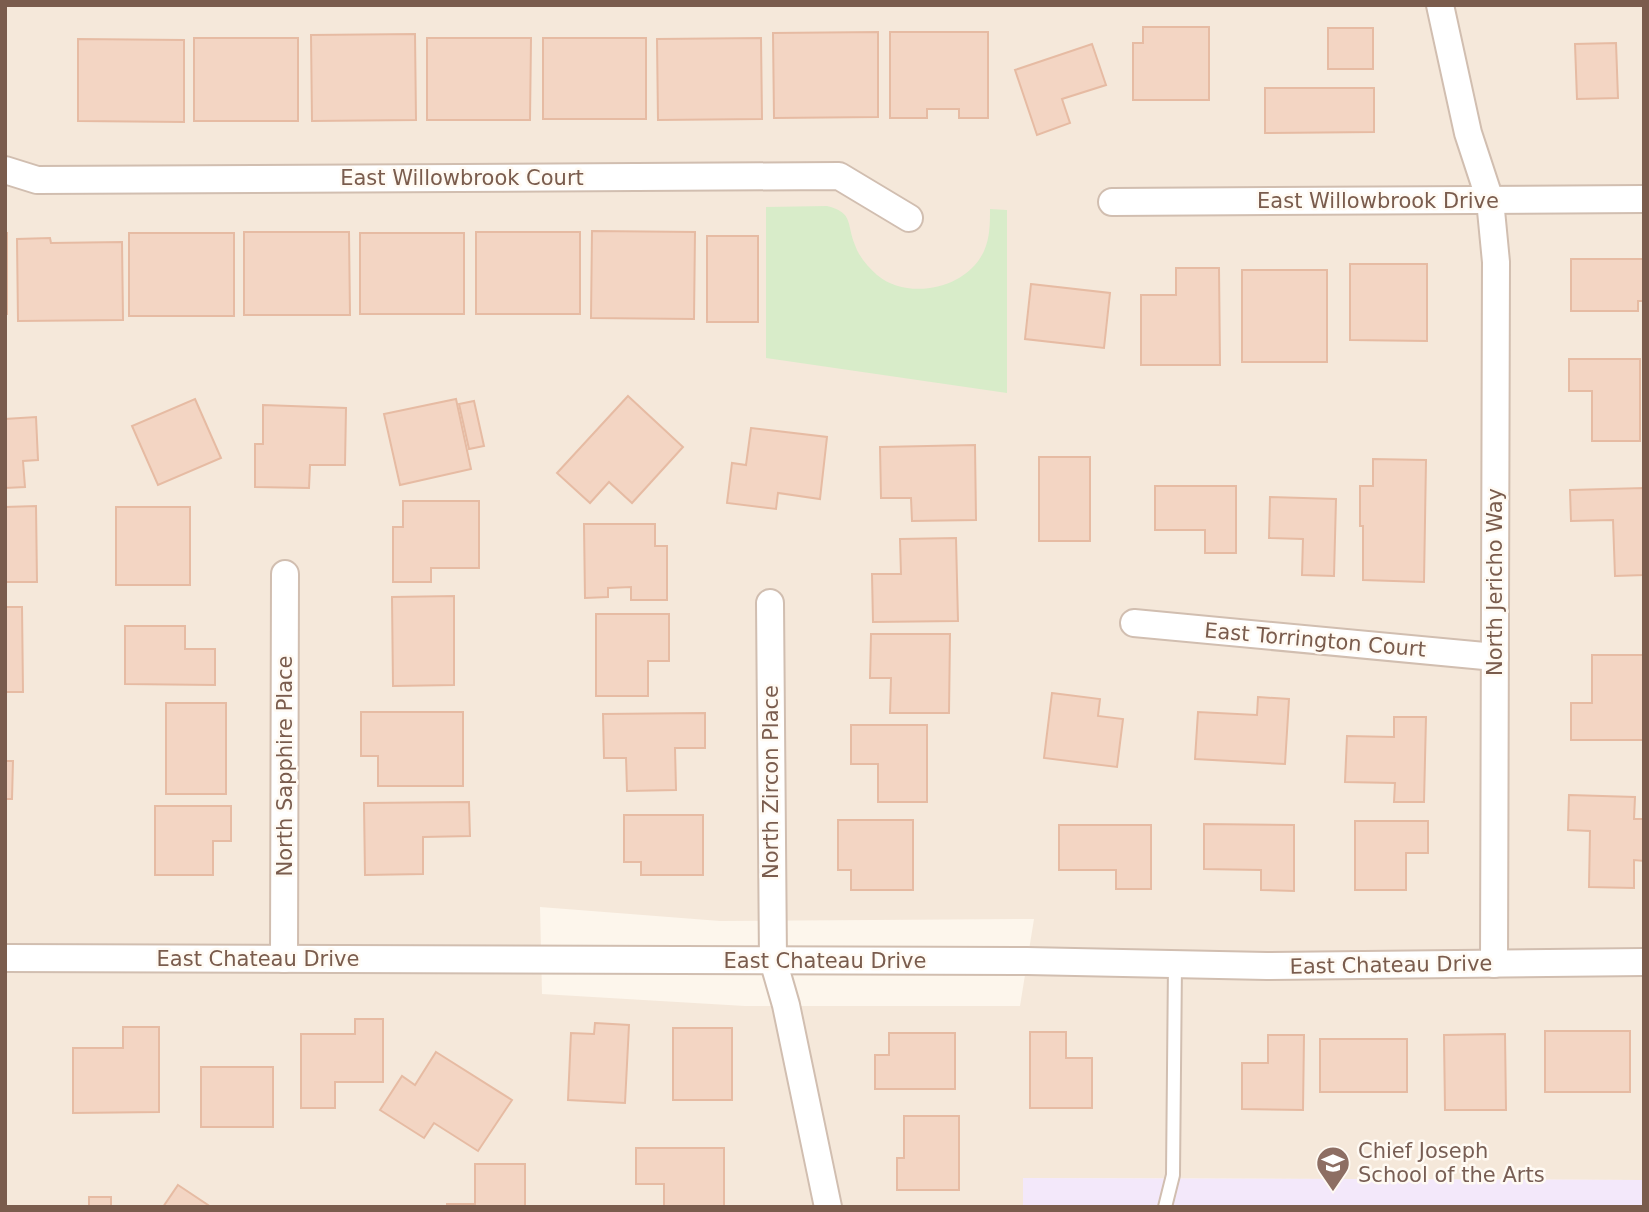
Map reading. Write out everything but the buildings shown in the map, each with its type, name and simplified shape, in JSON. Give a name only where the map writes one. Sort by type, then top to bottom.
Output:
[{"type":"street","name":"North Jericho Way","points":[[1440,5],[1468,133],[1490,200],[1496,262],[1494,964]]},
{"type":"street","name":"East Willowbrook Court","points":[[5,170],[37,180],[839,176],[909,218]]},
{"type":"street","name":"East Willowbrook Drive","points":[[1112,202],[1644,199]]},
{"type":"street","name":"North Sapphire Place","points":[[284,959],[285,574]]},
{"type":"street","name":"North Zircon Place","points":[[770,603],[773,960],[786,1005],[828,1207]]},
{"type":"street","name":"East Torrington Court","points":[[1134,623],[1495,657]]},
{"type":"street","name":"East Chateau Drive","points":[[5,958],[1027,961],[1175,964],[1644,962]]},
{"type":"lane","points":[[1165,1207],[1174,1175],[1175,964]]},
{"type":"shaded area","points":[[5,5],[1644,5],[1644,1180],[1023,1178],[1023,1207],[5,1207]],"holes":[[[540,907],[720,921],[1034,919],[1020,1006],[745,1006],[542,994]]]},
{"type":"shaded area","name":"Chief Joseph School of the Arts","points":[[1023,1178],[1644,1180],[1644,1207],[1023,1207]]},
{"type":"green space","points":[[827,206],[842,212],[848,220],[859,254],[877,275],[904,288],[920,289],[951,282],[976,264],[986,246],[990,209],[1007,210],[1007,393],[766,358],[766,207]]},
{"type":"place","name":"Chief Joseph School of the Arts","points":[[1333,1193]]}]
